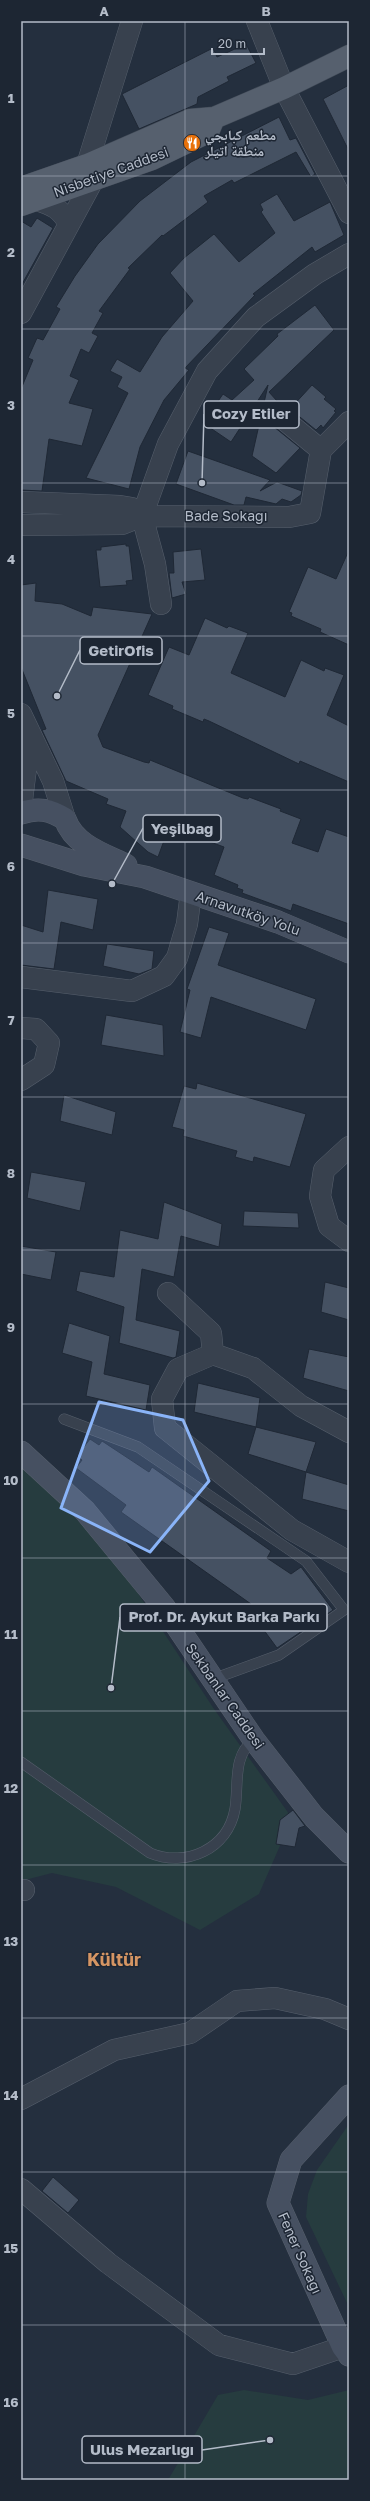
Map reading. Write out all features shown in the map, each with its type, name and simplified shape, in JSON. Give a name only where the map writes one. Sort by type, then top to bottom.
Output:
[{"type":"main road","name":"Nisbetiye Caddesi","points":[[26,198],[90,172],[152,160],[208,132],[214,118],[284,88],[349,56]]},
{"type":"main road","points":[[21,813],[32,809],[50,810],[104,856],[135,869],[145,878]]},
{"type":"main road","points":[[48,854],[56,851],[62,844],[67,825]]},
{"type":"main road","points":[[22,844],[48,854],[129,876],[145,878]]},
{"type":"main road","name":"Arnavutköy Yolu","points":[[145,878],[278,922],[349,952]]},
{"type":"main road","name":"Sekbanlar Caddesi","points":[[21,1452],[85,1511],[164,1607],[254,1740],[314,1817],[349,1852]]},
{"type":"main road","name":"Fener Sokağı","points":[[346,2351],[278,2203],[291,2160],[349,2096]]},
{"type":"street","points":[[21,313],[69,224],[90,172],[132,21]]},
{"type":"street","points":[[257,21],[284,88],[349,213]]},
{"type":"street","points":[[26,198],[55,206],[63,212],[69,224]]},
{"type":"street","points":[[161,604],[155,564],[142,516],[168,444],[207,371],[256,317],[315,274],[349,254]]},
{"type":"street","points":[[276,412],[321,450],[349,422]]},
{"type":"street","name":"Bade Sokağı","points":[[21,525],[122,524],[142,516],[289,517],[310,513],[321,450]]},
{"type":"street","name":"Bade Sokağı","points":[[21,502],[120,506],[132,508],[142,516]]},
{"type":"street","points":[[21,714],[53,781],[67,825]]},
{"type":"street","points":[[21,748],[26,768],[25,790],[21,808]]},
{"type":"street","points":[[21,977],[132,991],[164,976],[177,958],[187,924],[190,893]]},
{"type":"street","points":[[21,1028],[36,1029],[49,1043],[44,1065],[21,1080]]},
{"type":"street","points":[[349,1147],[324,1170],[320,1196],[329,1226],[349,1241]]},
{"type":"street","points":[[168,1293],[211,1333],[213,1354]]},
{"type":"street","points":[[349,1432],[300,1406],[253,1368],[213,1354],[178,1369],[162,1399],[165,1428],[292,1530],[349,1562]]},
{"type":"street","points":[[21,2099],[114,2050],[190,2033],[237,2001],[275,1998],[325,2009],[349,2019]]},
{"type":"street","points":[[21,2189],[108,2263],[219,2345],[293,2364],[346,2351]]},
{"type":"lane","points":[[64,1419],[138,1447],[306,1561],[344,1610],[279,1655],[213,1679]]},
{"type":"lane","points":[[21,1762],[150,1853],[160,1857],[179,1859],[207,1850],[224,1834],[235,1809],[241,1754],[254,1740]]},
{"type":"highlighted area","points":[[99,1402],[183,1420],[209,1481],[150,1552],[61,1508]]},
{"type":"green space","points":[[21,1465],[42,1483],[118,1563],[214,1709],[292,1818],[259,1894],[200,1930],[116,1887],[52,1873],[21,1881]]},
{"type":"green space","points":[[349,2124],[349,2307],[306,2217],[308,2194],[317,2170]]},
{"type":"green space","points":[[244,2390],[308,2400],[349,2390],[349,2480],[168,2480],[218,2395]]},
{"type":"building","points":[[246,44],[256,63],[227,77],[229,81],[198,97],[197,104],[139,129],[122,94],[213,48],[217,57]]},
{"type":"building","points":[[349,85],[349,151],[323,99]]},
{"type":"building","points":[[279,117],[290,140],[296,138],[315,174],[311,177],[296,152],[234,183],[232,180],[204,196],[208,202],[163,236],[162,235],[128,268],[130,269],[99,311],[103,313],[92,333],[98,336],[89,353],[81,349],[70,376],[79,380],[69,403],[93,409],[82,446],[49,439],[42,491],[21,490],[21,389],[33,360],[28,358],[37,338],[43,340],[60,309],[56,307],[75,276],[98,244],[140,201],[191,162]]},
{"type":"building","points":[[277,194],[294,221],[330,202],[344,235],[315,252],[312,247],[253,294],[255,295],[185,368],[189,370],[164,400],[140,447],[129,489],[86,478],[128,393],[117,387],[122,377],[110,371],[117,359],[140,372],[162,337],[193,301],[170,273],[184,258],[214,234],[239,262],[275,233],[261,212],[263,210],[260,204]]},
{"type":"building","points":[[37,218],[53,228],[21,286],[21,221],[31,227]]},
{"type":"building","points":[[315,305],[334,330],[269,392],[277,401],[267,405],[264,411],[268,422],[300,448],[276,473],[252,456],[268,385],[231,442],[203,423],[223,394],[232,400],[254,380],[244,369],[278,336],[277,334]]},
{"type":"building","points":[[312,385],[326,397],[324,399],[336,409],[334,411],[336,412],[323,428],[321,425],[316,430],[290,409]]},
{"type":"building","points":[[188,451],[270,480],[260,491],[277,482],[302,491],[301,495],[291,502],[282,499],[276,504],[246,497],[244,505],[234,505],[176,484]]},
{"type":"building","points":[[126,544],[126,546],[129,546],[133,580],[126,581],[127,585],[100,587],[96,550],[101,550],[101,547]]},
{"type":"building","points":[[201,549],[205,580],[182,582],[186,594],[172,598],[169,573],[174,573],[173,552]]},
{"type":"building","points":[[349,550],[349,645],[320,632],[321,629],[291,616],[292,613],[289,612],[308,567],[336,579]]},
{"type":"building","points":[[36,583],[35,601],[62,604],[91,616],[93,607],[152,614],[98,735],[103,747],[144,762],[149,763],[150,760],[243,798],[248,799],[249,797],[281,809],[280,811],[301,819],[292,843],[318,852],[326,829],[349,837],[349,924],[293,904],[291,911],[242,893],[243,890],[237,888],[238,885],[214,875],[224,847],[169,827],[158,857],[148,852],[120,827],[126,811],[106,804],[108,799],[66,781],[42,730],[46,729],[21,667],[21,585]]},
{"type":"building","points":[[205,618],[227,628],[229,626],[248,633],[231,673],[285,697],[301,660],[324,671],[325,668],[344,675],[327,715],[349,726],[349,782],[300,761],[299,764],[209,721],[204,719],[203,722],[172,709],[173,706],[148,695],[169,647],[189,655]]},
{"type":"building","points":[[48,890],[98,899],[93,930],[61,922],[54,969],[21,965],[21,925],[43,932]]},
{"type":"building","points":[[209,927],[229,933],[218,965],[316,999],[306,1030],[211,997],[201,1038],[180,1032],[190,990],[187,989]]},
{"type":"building","points":[[107,944],[154,951],[152,969],[139,974],[103,966]]},
{"type":"building","points":[[106,1015],[163,1025],[164,1056],[101,1045]]},
{"type":"building","points":[[197,1083],[306,1114],[290,1167],[254,1157],[253,1162],[235,1157],[237,1151],[183,1136],[184,1130],[172,1127],[184,1086],[196,1089]]},
{"type":"building","points":[[64,1095],[116,1112],[112,1135],[60,1121]]},
{"type":"building","points":[[31,1172],[86,1182],[80,1211],[27,1198]]},
{"type":"building","points":[[164,1202],[222,1224],[219,1247],[181,1236],[174,1277],[142,1269],[136,1320],[180,1331],[176,1357],[173,1358],[119,1343],[124,1307],[76,1291],[80,1271],[114,1277],[120,1230],[158,1239]]},
{"type":"building","points":[[244,1211],[298,1213],[299,1228],[243,1226]]},
{"type":"building","points":[[21,1246],[56,1252],[51,1280],[21,1274]]},
{"type":"building","points":[[325,1282],[349,1288],[349,1320],[321,1312]]},
{"type":"building","points":[[69,1323],[110,1336],[104,1374],[150,1385],[146,1410],[86,1396],[92,1362],[62,1353]]},
{"type":"building","points":[[309,1349],[349,1357],[349,1391],[303,1378]]},
{"type":"building","points":[[198,1383],[260,1398],[256,1427],[194,1412]]},
{"type":"building","points":[[256,1427],[316,1442],[306,1472],[248,1454]]},
{"type":"building","points":[[90,1439],[99,1445],[102,1441],[149,1472],[152,1467],[271,1551],[267,1558],[291,1574],[301,1567],[333,1610],[277,1648],[247,1607],[251,1604],[121,1512],[126,1505],[76,1468],[82,1460],[77,1456]]},
{"type":"building","points":[[306,1472],[349,1485],[349,1511],[302,1499]]},
{"type":"building","points":[[293,1810],[305,1826],[299,1828],[295,1847],[276,1844],[280,1820]]},
{"type":"building","points":[[53,2177],[79,2200],[68,2213],[42,2191]]},
{"type":"place","name":"مطعم كبابجي منطقة اتيلر","points":[[192,143]]},
{"type":"place","name":"Cozy Etiler","points":[[202,483]]},
{"type":"place","name":"GetirOfis","points":[[57,696]]},
{"type":"place","name":"Yeşilbağ","points":[[112,884]]},
{"type":"place","name":"Prof. Dr. Aykut Barka Parkı","points":[[111,1688]]},
{"type":"place","name":"Ulus Mezarlığı","points":[[270,2440]]},
{"type":"district","name":"Kültür","points":[[114,1960]]}]
